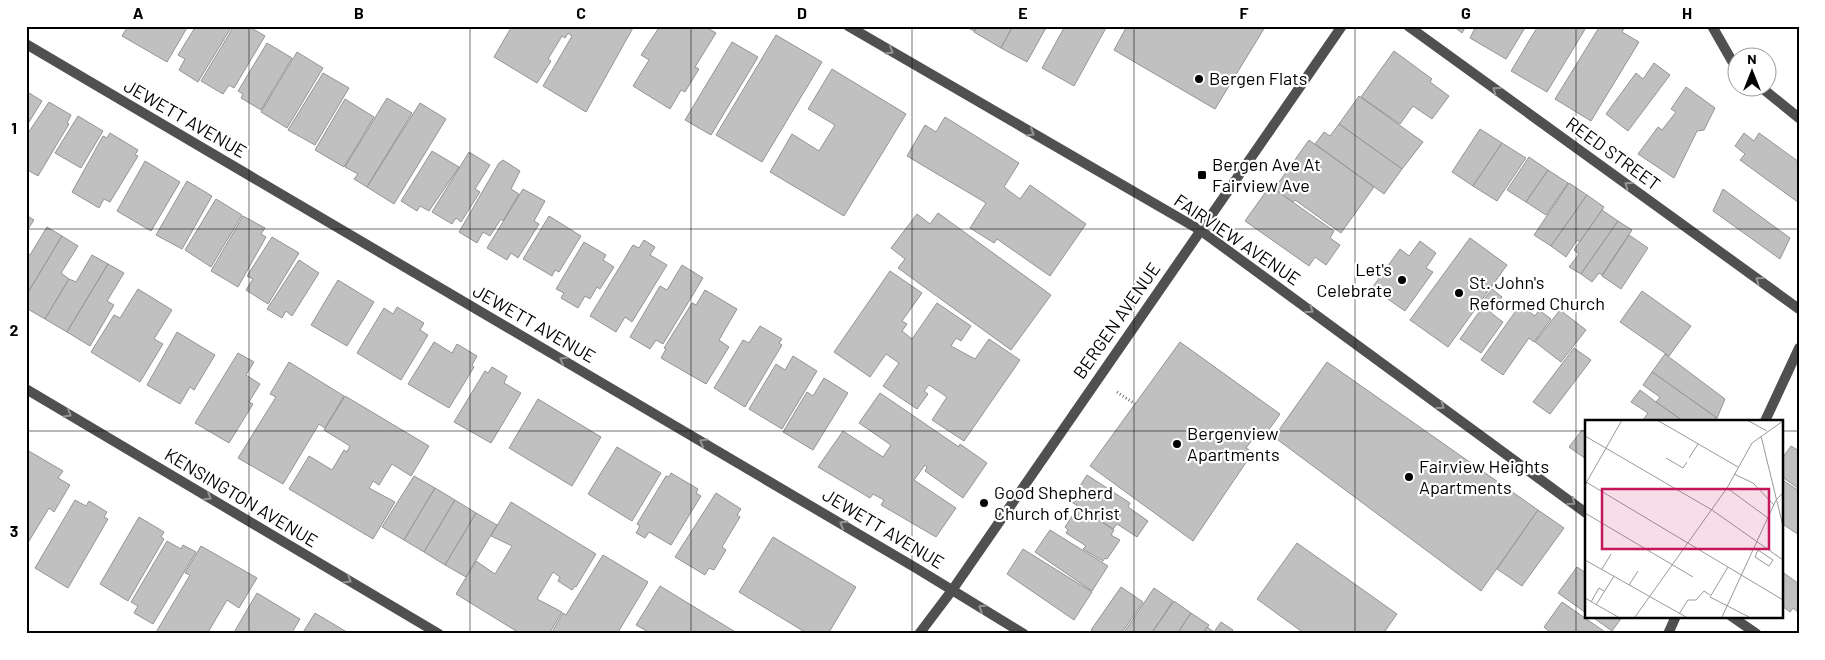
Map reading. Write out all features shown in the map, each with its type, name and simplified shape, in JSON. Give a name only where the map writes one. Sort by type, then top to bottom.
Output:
[{"type":"street","name":"FAIRVIEW AVENUE","points":[[848,26],[1200,230],[1585,512]]},
{"type":"street","name":"BERGEN AVENUE","points":[[919,634],[953,589],[1342,26]]},
{"type":"street","name":"REED STREET","points":[[1408,26],[1799,309]]},
{"type":"street","points":[[1712,26],[1728,54]]},
{"type":"street","name":"JEWETT AVENUE","points":[[26,44],[953,589],[1024,634]]},
{"type":"street","points":[[1774,98],[1799,118]]},
{"type":"street","points":[[1765,420],[1799,348]]},
{"type":"street","name":"KENSINGTON AVENUE","points":[[26,389],[439,634]]},
{"type":"street","points":[[1668,634],[1675,618]]},
{"type":"street","points":[[1734,618],[1756,634]]},
{"type":"path","points":[[1117,392],[1135,404]]},
{"type":"building","points":[[128,26],[188,26],[167,62],[122,36]]},
{"type":"building","points":[[196,26],[232,26],[198,82],[179,70],[185,59],[178,55]]},
{"type":"building","points":[[234,26],[248,26],[265,36],[234,88],[229,85],[223,94],[201,81]]},
{"type":"building","points":[[512,26],[634,26],[586,112],[543,86],[572,36],[568,33],[565,38],[562,36],[548,59],[551,61],[537,83],[494,57]]},
{"type":"building","points":[[660,26],[704,26],[716,33],[695,67],[699,69],[685,92],[681,90],[670,109],[633,86],[649,60],[641,55]]},
{"type":"building","points":[[965,26],[976,26],[974,31]]},
{"type":"building","points":[[978,26],[1013,26],[1001,48],[974,32]]},
{"type":"building","points":[[1013,26],[1047,26],[1027,62],[1001,48]]},
{"type":"building","points":[[1065,26],[1107,26],[1074,86],[1042,68]]},
{"type":"building","name":"Bergen Flats","points":[[1127,26],[1265,27],[1215,109],[1114,50]]},
{"type":"building","points":[[1453,26],[1466,26],[1462,33]]},
{"type":"building","points":[[1476,26],[1526,26],[1506,59],[1470,38]]},
{"type":"building","points":[[1538,26],[1587,26],[1547,92],[1511,71]]},
{"type":"building","points":[[1600,26],[1625,26],[1622,32],[1639,42],[1591,121],[1555,99]]},
{"type":"building","points":[[776,35],[822,62],[762,162],[716,135]]},
{"type":"building","points":[[732,42],[758,57],[711,135],[685,120]]},
{"type":"building","points":[[267,43],[292,58],[261,110],[241,98],[243,94],[238,91]]},
{"type":"building","points":[[1394,51],[1432,79],[1430,82],[1449,96],[1432,119],[1413,106],[1400,124],[1361,97]]},
{"type":"building","points":[[297,52],[323,68],[287,128],[261,112]]},
{"type":"building","points":[[1654,63],[1670,75],[1628,131],[1606,114],[1636,73],[1643,79]]},
{"type":"building","points":[[832,69],[906,114],[844,216],[770,172],[792,134],[819,151],[835,125],[808,109]]},
{"type":"building","points":[[323,73],[349,88],[315,145],[288,130]]},
{"type":"building","points":[[1686,87],[1715,108],[1704,130],[1697,131],[1674,178],[1638,154],[1658,127],[1662,130],[1676,112],[1671,109]]},
{"type":"building","points":[[26,91],[42,101],[26,127]]},
{"type":"building","points":[[1359,96],[1423,142],[1402,169],[1339,124]]},
{"type":"building","points":[[387,98],[412,113],[367,187],[354,179],[358,174],[345,167]]},
{"type":"building","points":[[345,99],[374,117],[344,167],[315,150]]},
{"type":"building","points":[[49,102],[71,115],[67,123],[69,124],[38,176],[26,169],[26,136]]},
{"type":"building","points":[[420,103],[446,119],[394,204],[367,187]]},
{"type":"building","points":[[78,116],[103,131],[81,168],[55,153]]},
{"type":"building","points":[[945,117],[1019,163],[1004,187],[1020,199],[1030,185],[1086,224],[1050,276],[997,239],[994,243],[970,228],[986,203],[907,156],[925,125],[936,132]]},
{"type":"building","points":[[1339,124],[1402,169],[1384,194],[1315,144],[1324,132],[1330,136]]},
{"type":"building","points":[[1480,129],[1502,143],[1473,186],[1452,172]]},
{"type":"building","points":[[110,133],[138,150],[135,155],[138,156],[110,202],[104,199],[99,208],[72,192],[103,136],[107,138]]},
{"type":"building","points":[[1744,133],[1754,141],[1759,133],[1799,162],[1799,203],[1740,160],[1745,154],[1735,146]]},
{"type":"building","points":[[1309,140],[1374,187],[1341,233],[1295,200],[1293,202],[1274,189]]},
{"type":"building","points":[[1502,143],[1526,158],[1497,201],[1473,186]]},
{"type":"building","points":[[432,151],[459,167],[429,211],[420,206],[417,211],[401,201]]},
{"type":"building","points":[[469,152],[490,165],[475,189],[480,192],[461,222],[456,218],[452,224],[432,212]]},
{"type":"building","points":[[1529,157],[1548,170],[1526,202],[1507,190]]},
{"type":"building","points":[[503,160],[520,171],[511,189],[519,194],[503,221],[501,219],[490,236],[483,232],[477,243],[459,232],[499,163]]},
{"type":"building","points":[[145,161],[180,182],[151,231],[117,211]]},
{"type":"building","points":[[1548,170],[1568,183],[1546,215],[1526,202]]},
{"type":"building","points":[[187,181],[212,196],[182,249],[156,235]]},
{"type":"building","points":[[1569,183],[1587,195],[1551,246],[1534,235]]},
{"type":"building","points":[[1270,186],[1334,231],[1330,238],[1340,245],[1326,265],[1315,257],[1309,266],[1245,221]]},
{"type":"building","points":[[523,189],[545,201],[534,221],[539,224],[518,258],[511,253],[507,260],[487,248]]},
{"type":"building","points":[[1723,189],[1790,238],[1780,259],[1713,211]]},
{"type":"building","points":[[1587,195],[1604,207],[1580,242],[1577,240],[1566,257],[1551,246]]},
{"type":"building","points":[[216,199],[242,215],[211,267],[185,250]]},
{"type":"building","points":[[1602,210],[1618,221],[1581,274],[1569,267],[1579,254],[1574,250]]},
{"type":"building","points":[[938,213],[1051,295],[1011,350],[898,268],[905,259],[891,248],[917,214],[930,224]]},
{"type":"building","points":[[26,215],[34,220],[26,232]]},
{"type":"building","points":[[243,216],[265,228],[261,234],[266,237],[238,287],[211,271]]},
{"type":"building","points":[[549,216],[581,236],[559,272],[555,270],[552,276],[523,259]]},
{"type":"building","points":[[1618,221],[1632,230],[1602,275],[1599,273],[1592,282],[1581,274]]},
{"type":"building","points":[[47,227],[62,236],[26,296],[26,252],[30,255]]},
{"type":"building","points":[[1629,235],[1648,248],[1621,289],[1602,276]]},
{"type":"building","points":[[62,236],[78,246],[61,273],[69,279],[45,319],[26,308],[26,296]]},
{"type":"building","points":[[272,237],[299,253],[268,304],[246,290],[253,279],[247,276]]},
{"type":"building","name":"St. John's Reformed Church","points":[[1470,238],[1507,265],[1448,347],[1410,320]]},
{"type":"building","points":[[644,240],[655,247],[650,255],[667,265],[632,322],[625,317],[616,332],[590,316],[633,245],[639,248]]},
{"type":"building","name":"Let's Celebrate","points":[[1420,241],[1436,253],[1426,268],[1433,272],[1405,311],[1372,288],[1400,249],[1409,256]]},
{"type":"building","points":[[584,242],[606,255],[603,260],[614,267],[600,289],[597,287],[590,299],[585,296],[578,308],[561,298],[564,293],[556,289]]},
{"type":"building","points":[[92,255],[108,264],[67,332],[45,319],[69,279],[76,282]]},
{"type":"building","points":[[299,260],[319,273],[292,316],[286,311],[282,318],[267,309]]},
{"type":"building","points":[[108,264],[124,273],[107,301],[114,305],[90,346],[67,332]]},
{"type":"building","points":[[682,265],[703,278],[663,344],[656,340],[650,349],[630,337],[660,286],[667,290]]},
{"type":"building","points":[[890,271],[922,293],[902,321],[907,324],[902,331],[912,339],[937,303],[971,326],[961,341],[956,338],[951,346],[975,359],[989,339],[1020,360],[964,441],[932,420],[947,397],[929,385],[924,391],[928,394],[917,409],[883,386],[899,363],[886,354],[870,377],[834,352]]},
{"type":"building","points":[[338,280],[374,302],[347,346],[311,325]]},
{"type":"building","points":[[138,289],[172,310],[154,339],[163,344],[140,382],[91,352],[114,315],[120,318]]},
{"type":"building","points":[[1492,289],[1502,297],[1491,313],[1503,322],[1481,353],[1460,339],[1482,308],[1479,306]]},
{"type":"building","points":[[705,290],[737,309],[719,340],[729,347],[706,384],[661,358],[666,349],[664,348],[692,303],[696,305]]},
{"type":"building","points":[[1642,291],[1691,326],[1669,356],[1620,322]]},
{"type":"building","points":[[1520,305],[1535,316],[1539,310],[1551,319],[1534,342],[1529,338],[1503,375],[1481,360]]},
{"type":"building","points":[[397,307],[424,323],[420,330],[428,335],[401,380],[357,353],[384,308],[393,314]]},
{"type":"building","points":[[1560,310],[1586,330],[1561,362],[1535,342]]},
{"type":"building","points":[[760,326],[782,339],[779,343],[782,345],[745,407],[714,388],[743,340],[749,343]]},
{"type":"building","points":[[177,332],[215,355],[194,390],[190,387],[180,404],[147,385]]},
{"type":"building","points":[[434,342],[452,353],[457,344],[477,356],[472,365],[474,367],[449,408],[408,384]]},
{"type":"building","name":"Bergenview Apartments","points":[[1180,342],[1280,414],[1261,441],[1255,436],[1246,448],[1253,452],[1193,541],[1090,466]]},
{"type":"building","points":[[1574,348],[1591,360],[1550,414],[1533,402]]},
{"type":"building","points":[[238,353],[254,362],[246,375],[260,384],[249,402],[253,404],[229,443],[195,423]]},
{"type":"building","points":[[1665,354],[1725,399],[1717,418],[1652,372]]},
{"type":"building","points":[[793,356],[817,371],[782,429],[749,409],[776,364],[785,370]]},
{"type":"building","points":[[289,362],[344,396],[325,428],[319,424],[283,484],[238,458],[276,397],[270,394]]},
{"type":"building","name":"Fairview Heights Apartments","points":[[1327,362],[1538,510],[1481,591],[1274,437]]},
{"type":"building","points":[[492,367],[507,376],[504,383],[521,393],[491,443],[454,422],[485,371],[488,373]]},
{"type":"building","points":[[1652,372],[1717,418],[1716,420],[1682,420],[1656,402],[1660,397],[1643,385]]},
{"type":"building","points":[[824,378],[848,393],[813,450],[783,432],[807,392],[813,396]]},
{"type":"building","points":[[1640,390],[1682,420],[1643,420],[1648,413],[1631,402]]},
{"type":"building","points":[[880,393],[959,447],[960,444],[987,463],[963,498],[925,471],[927,467],[925,465],[914,480],[956,508],[936,537],[881,505],[884,500],[873,494],[870,498],[818,467],[843,431],[883,457],[891,445],[859,423]]},
{"type":"building","points":[[345,396],[429,446],[411,476],[392,464],[379,485],[373,481],[369,488],[395,502],[373,539],[289,489],[309,456],[332,470],[344,450],[347,452],[350,446],[324,430]]},
{"type":"building","points":[[538,399],[601,437],[572,486],[509,448]]},
{"type":"building","points":[[1582,430],[1585,432],[1585,458],[1569,447]]},
{"type":"building","points":[[1791,446],[1799,451],[1799,489],[1782,477],[1782,459]]},
{"type":"building","points":[[617,447],[661,473],[632,521],[588,494]]},
{"type":"building","points":[[27,450],[63,471],[58,478],[70,485],[54,512],[49,508],[26,546]]},
{"type":"building","points":[[671,473],[698,489],[696,493],[701,496],[671,545],[649,532],[645,538],[636,533],[640,526],[637,524],[666,476],[669,477]]},
{"type":"building","points":[[1087,475],[1130,503],[1128,507],[1148,521],[1137,537],[1117,524],[1113,529],[1070,501]]},
{"type":"building","points":[[414,476],[435,488],[404,540],[382,527]]},
{"type":"building","points":[[1782,480],[1799,491],[1799,535],[1782,524]]},
{"type":"building","points":[[435,488],[455,500],[424,552],[404,540]]},
{"type":"building","points":[[716,493],[741,509],[737,515],[740,517],[722,547],[726,550],[714,570],[709,568],[705,575],[675,557]]},
{"type":"building","points":[[75,500],[86,506],[89,501],[107,512],[104,517],[108,519],[68,588],[35,568]]},
{"type":"building","points":[[455,500],[476,513],[445,565],[424,552]]},
{"type":"building","points":[[511,502],[596,554],[576,587],[572,590],[558,581],[560,577],[553,572],[537,599],[562,612],[549,634],[521,634],[456,594],[476,561],[495,574],[512,546],[491,536]]},
{"type":"building","points":[[1078,507],[1114,530],[1111,535],[1120,540],[1107,559],[1105,558],[1103,561],[1083,549],[1086,546],[1066,533],[1068,530],[1065,527]]},
{"type":"building","points":[[1538,510],[1564,528],[1522,586],[1497,569]]},
{"type":"building","points":[[476,513],[497,525],[466,577],[445,565]]},
{"type":"building","points":[[139,517],[164,532],[161,537],[164,539],[128,601],[100,584]]},
{"type":"building","points":[[1050,530],[1108,566],[1092,591],[1035,552]]},
{"type":"building","points":[[773,537],[856,587],[828,634],[808,634],[739,592]]},
{"type":"building","points":[[167,541],[181,549],[183,545],[196,552],[153,624],[134,613],[138,606],[131,602]]},
{"type":"building","points":[[1297,543],[1397,614],[1383,634],[1305,634],[1257,599]]},
{"type":"building","points":[[201,546],[257,578],[239,608],[227,600],[207,634],[155,634],[190,575],[185,573]]},
{"type":"building","points":[[1023,549],[1092,592],[1074,620],[1007,574]]},
{"type":"building","points":[[603,555],[648,582],[617,634],[551,634],[563,613],[566,615]]},
{"type":"building","points":[[1577,567],[1585,572],[1585,612],[1558,593]]},
{"type":"building","points":[[1782,572],[1799,584],[1799,613],[1793,608],[1790,612],[1782,606]]},
{"type":"building","points":[[660,586],[737,634],[652,634],[636,625]]},
{"type":"building","points":[[1121,587],[1143,602],[1121,634],[1097,634],[1091,630]]},
{"type":"building","points":[[1154,588],[1173,601],[1151,634],[1123,634]]},
{"type":"building","points":[[257,593],[300,619],[291,634],[233,634]]},
{"type":"building","points":[[1174,601],[1191,613],[1177,634],[1151,634]]},
{"type":"building","points":[[1562,602],[1608,634],[1552,634],[1544,627]]},
{"type":"building","points":[[315,613],[350,634],[302,634]]},
{"type":"building","points":[[1191,613],[1209,625],[1203,634],[1177,634]]},
{"type":"building","points":[[1594,618],[1622,618],[1612,631]]},
{"type":"building","points":[[1221,622],[1233,630],[1230,634],[1203,634],[1207,627],[1214,632]]},
{"type":"place","name":"Bergen Flats","points":[[1199,79]]},
{"type":"place","name":"Bergen Ave At Fairview Ave","points":[[1202,175]]},
{"type":"place","name":"Let's Celebrate","points":[[1402,280]]},
{"type":"place","name":"St. John's Reformed Church","points":[[1459,293]]},
{"type":"place","name":"Bergenview Apartments","points":[[1177,444]]},
{"type":"place","name":"Fairview Heights Apartments","points":[[1409,477]]},
{"type":"place","name":"Good Shepherd Church of Christ","points":[[984,503]]}]
